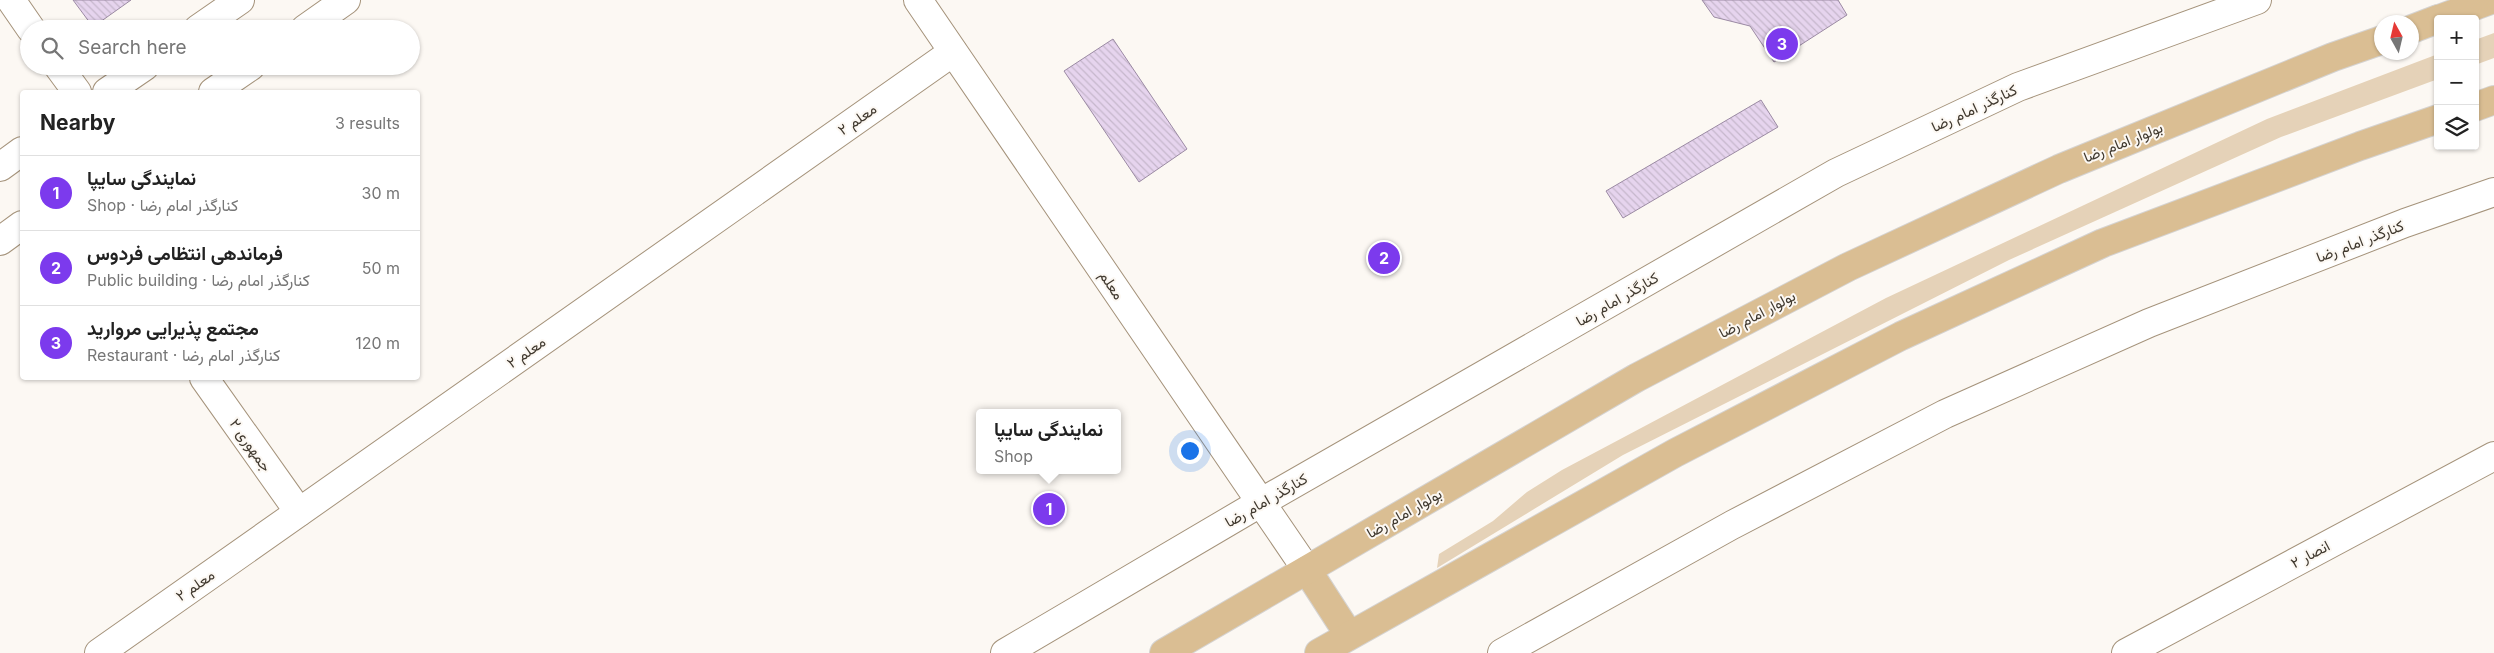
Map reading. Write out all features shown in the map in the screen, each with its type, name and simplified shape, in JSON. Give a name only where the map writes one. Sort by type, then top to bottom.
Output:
[{"type":"main road","points":[[2449,15],[2491,0]]},
{"type":"main road","points":[[2419,26],[2434,21]]},
{"type":"main road","name":"بولوار امام رضا","points":[[1164,653],[1636,378],[1848,267],[2059,168],[2374,43]]},
{"type":"main road","points":[[2479,106],[2494,100]]},
{"type":"main road","points":[[1319,653],[1675,453],[1901,336],[2103,243],[2360,146],[2434,120]]},
{"type":"main road","points":[[1307,570],[1349,636]]},
{"type":"street","points":[[11,0],[25,20]]},
{"type":"street","points":[[211,20],[240,0]]},
{"type":"street","points":[[318,20],[346,0]]},
{"type":"street","name":"معلم","points":[[918,0],[1307,570]]},
{"type":"street","name":"کنارگذر امام رضا","points":[[1005,653],[1260,503],[1836,173],[2018,87],[2257,0]]},
{"type":"street","name":"معلم ۲","points":[[99,653],[954,52]]},
{"type":"street","points":[[65,75],[76,90]]},
{"type":"street","points":[[110,90],[132,75]]},
{"type":"street","points":[[216,90],[238,75]]},
{"type":"street","points":[[0,167],[20,152]]},
{"type":"street","name":"کنارگذر امام رضا","points":[[1502,653],[1732,525],[1945,414],[2149,323],[2405,223],[2494,192]]},
{"type":"street","points":[[0,241],[20,226]]},
{"type":"street","name":"جمهوری ۲","points":[[205,380],[299,512]]},
{"type":"street","name":"انصار ۲","points":[[2126,653],[2494,456]]},
{"type":"shaded area","points":[[2494,33],[2494,58],[2479,64],[2479,60],[2479,39]]},
{"type":"shaded area","points":[[2434,56],[2434,80],[2281,137],[2009,260],[1623,455],[1437,568],[1439,554],[1493,521],[1527,492],[1562,470],[1886,298],[2267,119]]},
{"type":"building","points":[[73,0],[131,0],[103,20],[88,20]]},
{"type":"building","points":[[1702,0],[1838,0],[1847,15],[1774,62],[1750,26],[1714,17]]},
{"type":"building","points":[[1113,39],[1187,149],[1139,182],[1064,71]]},
{"type":"building","points":[[1761,100],[1778,127],[1623,218],[1606,191]]},
{"type":"place","name":"مجتمع پذیرایی مروارید","points":[[1782,44]]},
{"type":"place","name":"فرماندهی انتظامی فردوس","points":[[1384,258]]},
{"type":"place","name":"نمایندگی سایپا","points":[[1049,509]]}]
